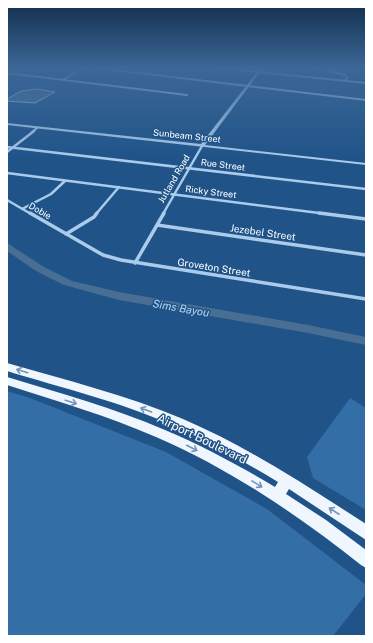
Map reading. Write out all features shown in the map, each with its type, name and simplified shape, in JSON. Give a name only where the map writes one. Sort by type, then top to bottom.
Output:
[{"type":"main road","name":"Airport Boulevard","points":[[7,367],[125,403],[178,422],[239,452],[287,480],[366,533]]},
{"type":"main road","name":"Airport Boulevard","points":[[7,381],[117,417],[170,437],[237,472],[277,497],[349,546],[366,560]]},
{"type":"main road","points":[[117,417],[125,403]]},
{"type":"main road","points":[[277,497],[287,480]]},
{"type":"street","name":"Jutland Road","points":[[135,263],[202,146],[239,98]]},
{"type":"street","points":[[348,98],[366,100]]},
{"type":"street","name":"Sunbeam Street","points":[[7,124],[366,164]]},
{"type":"street","points":[[7,152],[37,128]]},
{"type":"street","name":"Rue Street","points":[[7,147],[366,189]]},
{"type":"street","name":"Ricky Street","points":[[7,173],[366,219]]},
{"type":"street","points":[[22,209],[51,194],[66,181]]},
{"type":"street","points":[[66,234],[94,217],[119,187]]},
{"type":"street","name":"Dobie","points":[[7,200],[66,234]]},
{"type":"street","name":"Jezebel Street","points":[[157,225],[366,255]]},
{"type":"street","name":"Groveton Street","points":[[66,234],[103,255],[135,263],[366,299]]},
{"type":"shaded area","points":[[44,98],[35,103],[7,101],[7,99]]},
{"type":"shaded area","points":[[7,391],[30,398],[166,452],[267,509],[366,585],[366,594],[333,636],[7,636]]},
{"type":"shaded area","points":[[350,398],[366,408],[366,510],[313,478],[307,457]]},
{"type":"waterway","name":"Sims Bayou","points":[[7,246],[40,269],[68,283],[119,296],[308,329],[366,341]]}]
